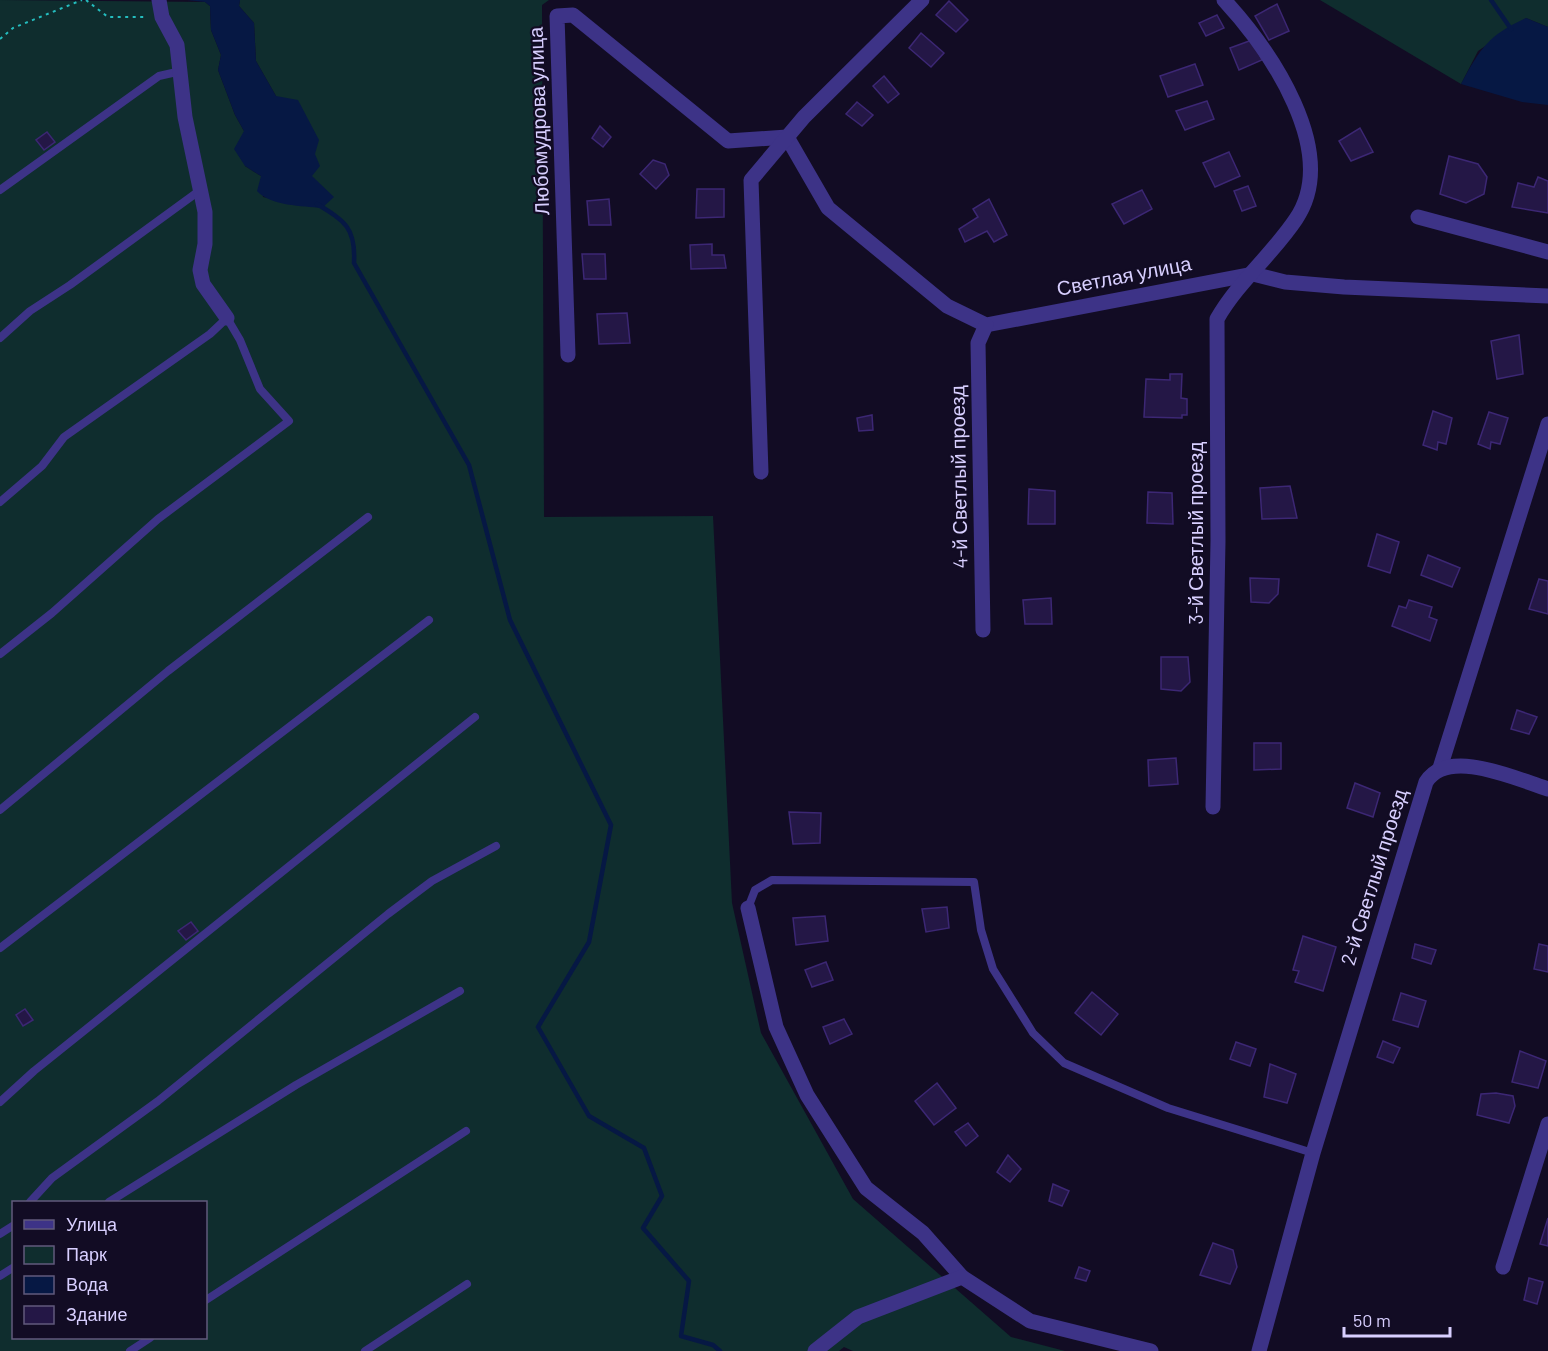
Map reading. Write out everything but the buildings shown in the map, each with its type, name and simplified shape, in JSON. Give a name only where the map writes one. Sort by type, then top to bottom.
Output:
[{"type":"street","points":[[159,0],[162,17],[177,45],[185,117],[205,212],[205,244],[200,270],[203,284],[227,318]]},
{"type":"street","points":[[760,472],[751,180],[804,117],[922,0]]},
{"type":"street","name":"3-й Светлый проезд","points":[[1213,807],[1218,541],[1217,320],[1231,295],[1253,274],[1296,219],[1307,199],[1311,184],[1302,124],[1284,83],[1263,47],[1224,0]]},
{"type":"street","name":"Любомудрова улица","points":[[568,355],[557,16],[573,15],[728,141],[787,138]]},
{"type":"street","points":[[787,138],[828,208],[947,306],[986,325]]},
{"type":"street","points":[[1418,217],[1548,252]]},
{"type":"street","name":"Светлая улица","points":[[986,325],[1253,274],[1285,282],[1344,287],[1548,296]]},
{"type":"street","name":"4-й Светлый проезд","points":[[983,630],[978,343],[986,325]]},
{"type":"street","name":"2-й Светлый проезд","points":[[1259,1351],[1313,1153],[1420,797],[1432,773],[1440,768],[1548,424]]},
{"type":"street","points":[[1440,768],[1464,765],[1548,789]]},
{"type":"street","points":[[748,908],[776,1027],[807,1095],[866,1188],[923,1233],[962,1277],[1030,1321],[1150,1351]]},
{"type":"street","points":[[1503,1267],[1548,1124]]},
{"type":"street","points":[[815,1351],[858,1317],[962,1277]]},
{"type":"lane","points":[[0,190],[159,76],[181,71]]},
{"type":"lane","points":[[0,338],[30,311],[70,285],[199,191]]},
{"type":"lane","points":[[0,502],[42,466],[64,437],[210,334],[227,318],[240,340],[260,390],[290,422],[158,519],[52,613],[0,654]]},
{"type":"lane","points":[[0,810],[168,671],[368,517]]},
{"type":"lane","points":[[0,948],[429,620]]},
{"type":"lane","points":[[0,1102],[43,1064],[475,717]]},
{"type":"lane","points":[[32,1201],[52,1178],[158,1101],[388,914],[465,860],[496,846]]},
{"type":"lane","points":[[748,908],[755,890],[772,880],[974,882],[981,930],[993,969],[1033,1033],[1064,1063],[1168,1108],[1313,1153]]},
{"type":"lane","points":[[112,1201],[296,1085],[460,991]]},
{"type":"lane","points":[[207,1299],[466,1131]]},
{"type":"lane","points":[[365,1351],[467,1284]]},
{"type":"lane","points":[[130,1351],[148,1339]]},
{"type":"path","points":[[0,39],[13,28],[84,0],[108,17],[162,17]]},
{"type":"green space","points":[[0,0],[205,2],[210,6],[211,30],[221,55],[218,70],[235,115],[244,131],[245,166],[261,176],[263,197],[274,199],[312,176],[276,96],[256,61],[254,23],[239,6],[240,0],[549,0],[542,5],[544,517],[713,516],[732,903],[761,1033],[853,1199],[1011,1337],[1065,1351],[853,1351],[844,1347],[839,1351],[0,1351]]},
{"type":"green space","points":[[1320,0],[1548,0],[1548,27],[1526,18],[1478,51],[1461,84]]},
{"type":"water","points":[[187,0],[240,0],[239,6],[254,23],[256,61],[276,96],[298,100],[319,140],[315,154],[320,166],[312,176],[334,197],[322,208],[296,206],[270,200],[257,191],[261,176],[245,166],[234,149],[244,131],[235,115],[218,70],[221,55],[211,30],[210,6],[205,2]]},
{"type":"water","points":[[1526,18],[1548,27],[1548,105],[1522,102],[1461,84],[1487,44],[1503,30]]},
{"type":"waterway","points":[[1491,0],[1511,29]]},
{"type":"waterway","points":[[317,204],[335,215],[351,233],[354,263],[469,465],[510,620],[611,825],[589,942],[538,1027],[589,1116],[644,1148],[662,1196],[643,1228],[689,1281],[681,1336],[713,1345],[720,1351]]}]
